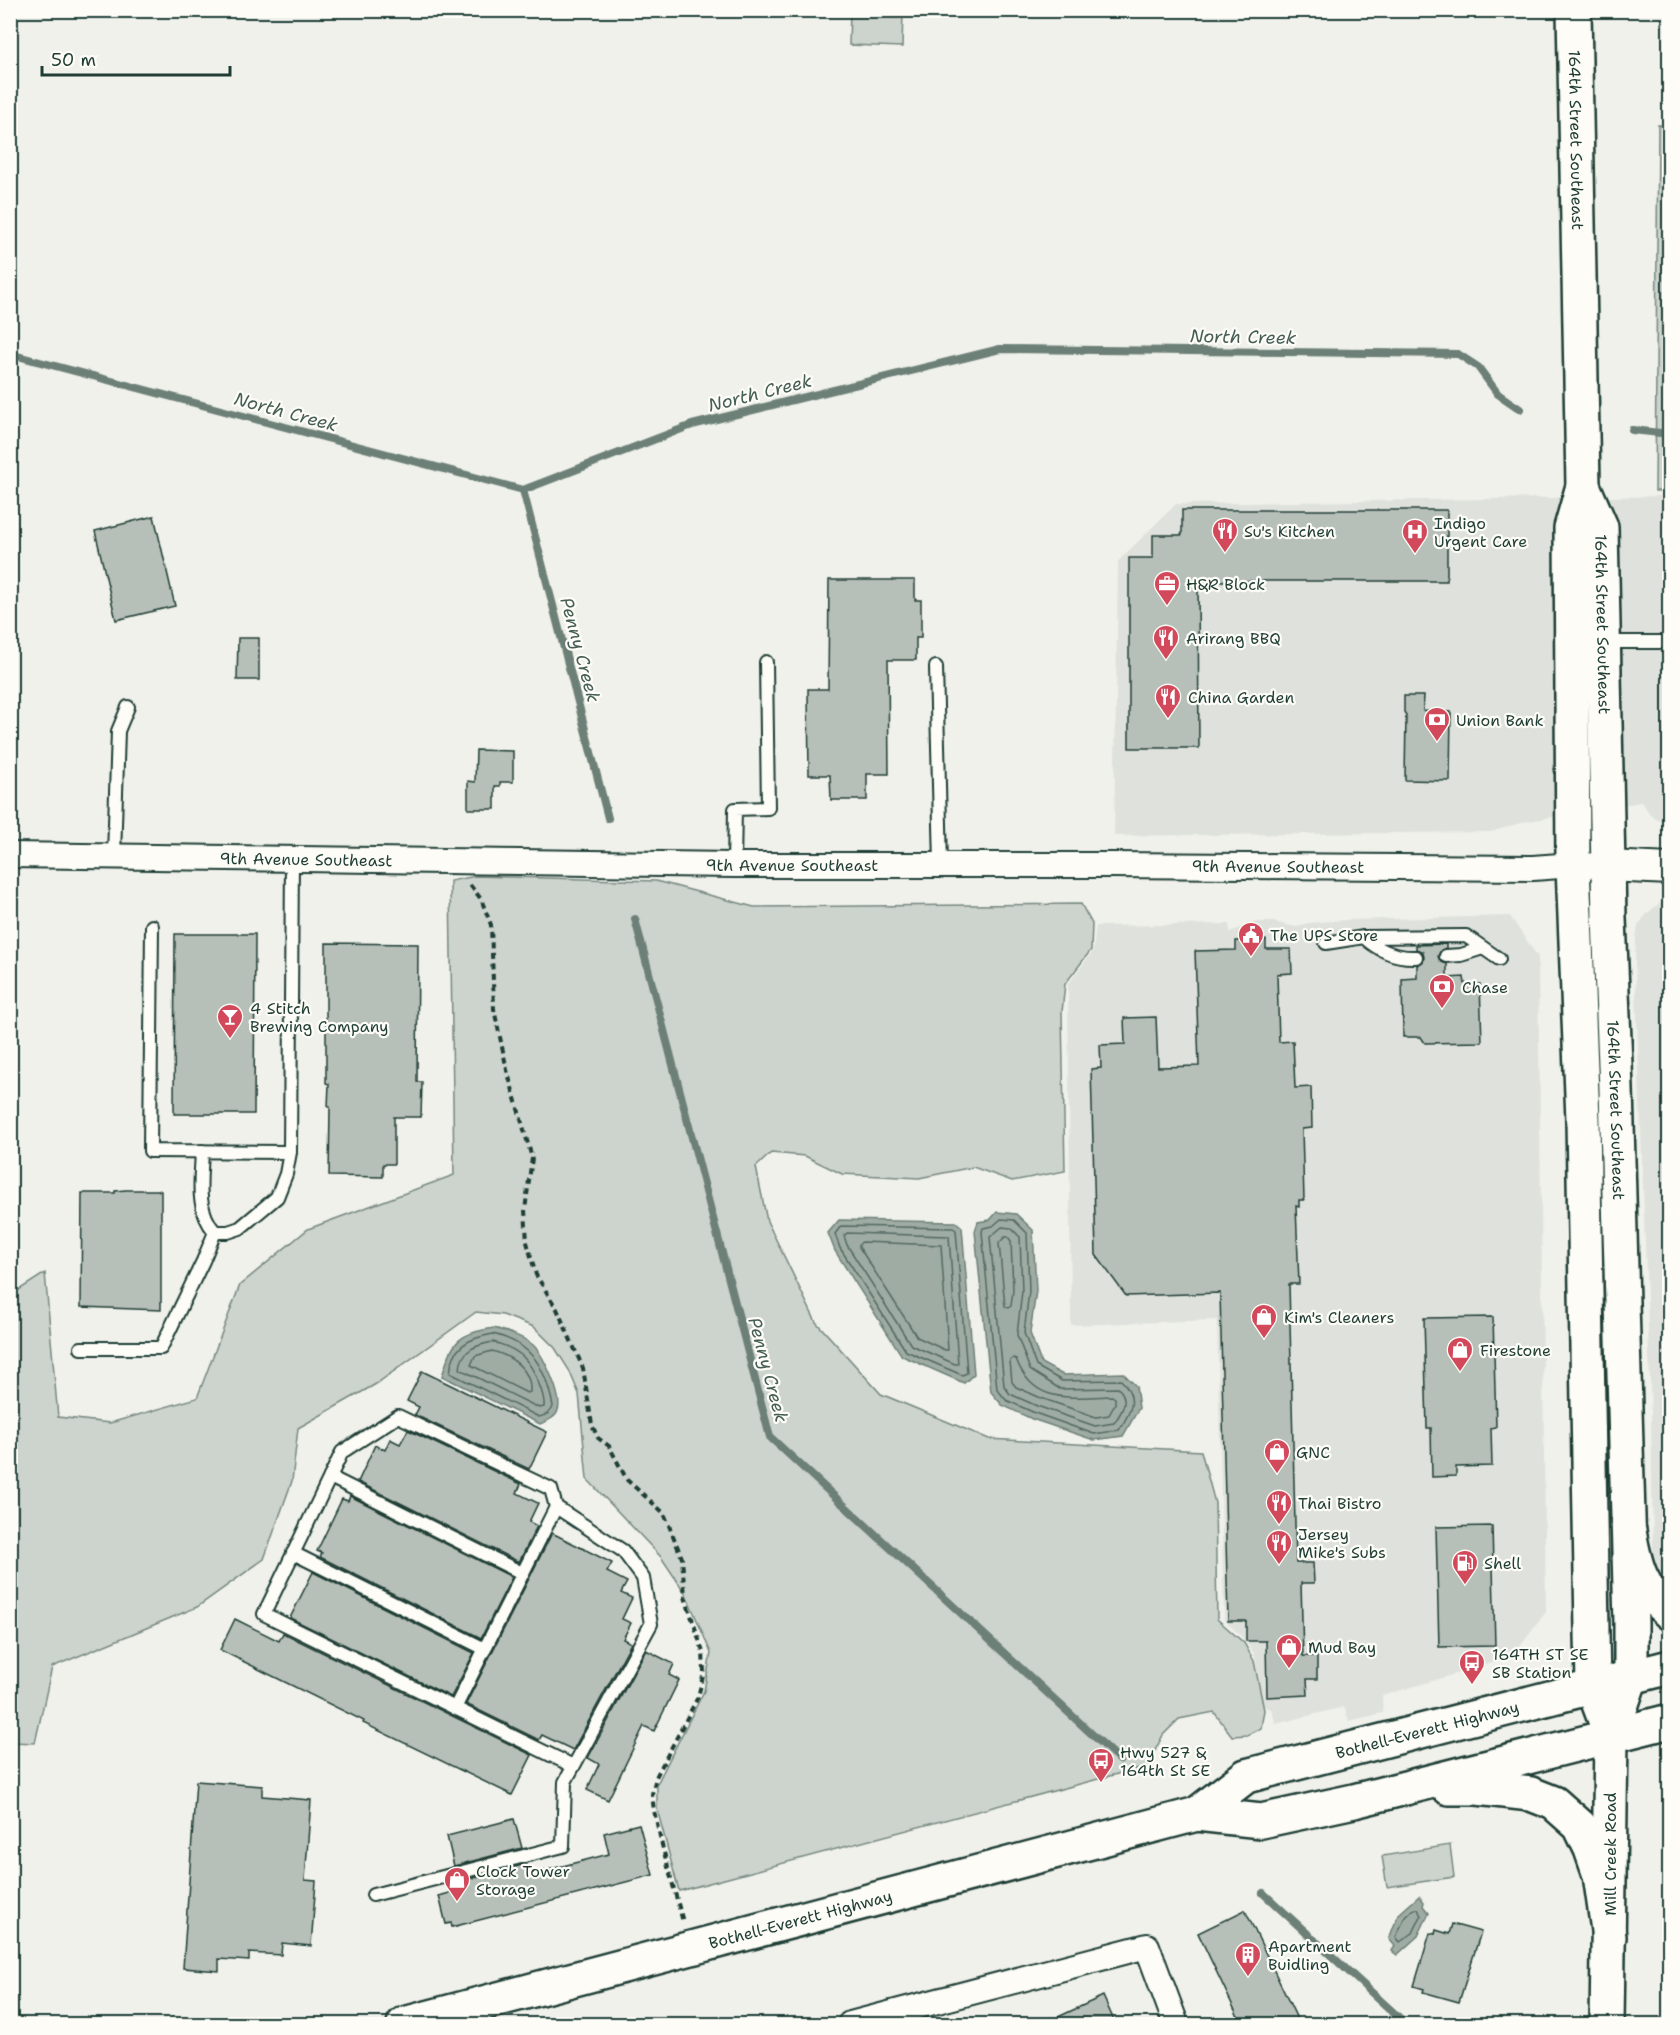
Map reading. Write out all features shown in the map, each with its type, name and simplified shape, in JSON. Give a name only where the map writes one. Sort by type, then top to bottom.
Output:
[{"type":"main road","name":"164th Street Southeast","points":[[1574,10],[1583,486],[1571,528],[1573,865],[1583,1120],[1593,1688]]},
{"type":"main road","name":"164th Street Southeast","points":[[1583,486],[1601,527],[1608,866],[1629,1531],[1631,1677],[1611,1736]]},
{"type":"main road","points":[[1629,1531],[1635,1563],[1646,1588],[1659,1605],[1670,1613]]},
{"type":"main road","name":"Bothell-Everett Highway","points":[[1197,1814],[1246,1776],[1670,1667]]},
{"type":"main road","name":"Mill Creek Road","points":[[1593,1688],[1611,1736],[1607,2025]]},
{"type":"main road","name":"Bothell-Everett Highway","points":[[404,2025],[1197,1814],[1261,1821],[1409,1787],[1670,1721]]},
{"type":"main road","points":[[1409,1787],[1477,1788],[1531,1794],[1554,1803],[1580,1826],[1591,1849],[1600,1875],[1609,1937]]},
{"type":"street","name":"9th Avenue Southeast","points":[[10,855],[734,865],[1533,868],[1573,865],[1608,866]]},
{"type":"street","points":[[1608,866],[1670,869]]},
{"type":"street","points":[[850,2025],[1147,1946],[1176,2025]]},
{"type":"lane","points":[[1603,642],[1670,642]]},
{"type":"lane","points":[[734,865],[735,809],[768,808],[766,662]]},
{"type":"lane","points":[[936,667],[941,864]]},
{"type":"lane","points":[[114,856],[118,731],[128,707]]},
{"type":"lane","points":[[202,1151],[201,1208],[207,1223],[215,1232],[228,1232],[240,1228],[277,1197],[286,1174],[290,1152],[292,858]]},
{"type":"lane","points":[[152,926],[150,1151],[290,1152]]},
{"type":"lane","points":[[1326,943],[1364,937],[1466,936],[1499,959]]},
{"type":"lane","points":[[1364,937],[1377,950],[1416,957]]},
{"type":"lane","points":[[1446,956],[1461,956],[1483,948]]},
{"type":"lane","points":[[81,1348],[161,1348],[215,1232]]},
{"type":"lane","points":[[373,1895],[563,1846],[565,1782],[651,1624],[643,1578],[623,1551],[556,1507],[551,1489],[398,1416],[342,1452],[264,1614],[573,1766]]},
{"type":"lane","points":[[330,1477],[522,1573]]},
{"type":"lane","points":[[455,1708],[556,1507]]},
{"type":"lane","points":[[293,1553],[484,1649]]},
{"type":"path","points":[[456,861],[467,881],[481,899],[491,925],[494,1009],[507,1070],[532,1158],[525,1210],[526,1242],[536,1275],[557,1309],[583,1368],[592,1425],[598,1438],[609,1446],[627,1480],[664,1513],[682,1558],[685,1597],[703,1652],[704,1672],[698,1697],[656,1777],[652,1794],[659,1834],[675,1890]]},
{"type":"path","points":[[1665,1803],[1670,1810]]},
{"type":"shaded area","points":[[850,11],[903,11],[902,47],[849,45]]},
{"type":"shaded area","points":[[1658,125],[1670,126],[1670,491],[1655,491]]},
{"type":"shaded area","points":[[1669,496],[1669,826],[1651,815],[1641,802],[1524,822],[1491,832],[1114,836],[1118,561],[1176,504]]},
{"type":"shaded area","points":[[476,876],[656,881],[754,907],[1081,904],[1092,924],[1091,950],[1065,984],[1062,1012],[1065,1171],[1012,1181],[973,1167],[919,1178],[842,1174],[805,1156],[771,1153],[756,1167],[767,1221],[816,1322],[881,1394],[989,1439],[1201,1451],[1215,1503],[1217,1619],[1244,1643],[1254,1661],[1264,1710],[1261,1728],[1247,1735],[1232,1736],[1214,1712],[1179,1719],[1163,1735],[1147,1766],[679,1891],[657,1809],[657,1784],[704,1691],[711,1653],[686,1594],[661,1557],[587,1479],[579,1394],[569,1370],[555,1348],[534,1327],[503,1315],[476,1312],[376,1384],[298,1428],[292,1481],[264,1559],[197,1607],[52,1667],[35,1743],[11,1742],[11,1295],[45,1273],[58,1417],[110,1423],[197,1398],[240,1285],[308,1229],[454,1175],[450,881]]},
{"type":"shaded area","points":[[1669,898],[1669,1592],[1658,1575],[1653,1555],[1651,1414],[1635,962],[1638,926],[1653,908]]},
{"type":"shaded area","points":[[1510,916],[1538,957],[1546,1612],[1512,1657],[1382,1696],[1383,1713],[1349,1721],[1344,1707],[1276,1724],[1271,1709],[1263,1706],[1254,1653],[1224,1620],[1217,1320],[1071,1325],[1068,984],[1093,951],[1096,926],[1229,924],[1230,932],[1256,922],[1274,922],[1297,927],[1307,923],[1343,920]]},
{"type":"shaded area","points":[[1450,1845],[1454,1877],[1387,1887],[1382,1856]]},
{"type":"water","points":[[997,1212],[1016,1214],[1033,1230],[1036,1291],[1030,1333],[1041,1363],[1063,1375],[1123,1373],[1136,1386],[1139,1408],[1123,1436],[1094,1440],[1032,1419],[1002,1405],[991,1392],[975,1231],[978,1222],[990,1220]]},
{"type":"water","points":[[839,1220],[956,1222],[962,1227],[974,1374],[964,1383],[902,1356],[835,1251],[828,1233]]},
{"type":"water","points":[[494,1328],[529,1342],[542,1357],[558,1396],[558,1410],[551,1419],[540,1424],[442,1376],[458,1341],[472,1333]]},
{"type":"water","points":[[1419,1896],[1429,1913],[1418,1936],[1397,1955],[1392,1951],[1395,1946],[1389,1939],[1398,1915]]},
{"type":"building","points":[[1182,510],[1447,510],[1447,581],[1198,581],[1199,748],[1129,748],[1129,558],[1153,558],[1153,535],[1182,535]]},
{"type":"building","points":[[154,516],[175,606],[116,620],[95,531]]},
{"type":"building","points":[[829,580],[915,580],[915,600],[921,600],[921,638],[916,638],[916,660],[888,660],[889,774],[867,774],[867,800],[831,800],[830,775],[809,775],[808,689],[828,689]]},
{"type":"building","points":[[238,638],[259,638],[259,680],[237,680]]},
{"type":"building","name":"Union Bank","points":[[1404,696],[1424,696],[1423,711],[1451,712],[1450,781],[1405,780]]},
{"type":"building","points":[[476,750],[513,751],[513,782],[500,782],[500,786],[495,786],[495,809],[468,809],[468,781],[475,782]]},
{"type":"building","points":[[175,934],[255,934],[254,1114],[174,1114]]},
{"type":"building","points":[[1266,940],[1266,949],[1291,949],[1292,973],[1277,974],[1279,1042],[1293,1041],[1295,1088],[1311,1087],[1312,1128],[1302,1129],[1304,1200],[1299,1200],[1299,1207],[1296,1206],[1299,1284],[1289,1284],[1296,1563],[1313,1563],[1314,1583],[1301,1583],[1303,1656],[1317,1656],[1317,1679],[1307,1679],[1308,1695],[1267,1697],[1266,1641],[1246,1641],[1246,1621],[1228,1621],[1220,1293],[1126,1296],[1096,1255],[1091,1069],[1101,1068],[1100,1045],[1125,1044],[1124,1018],[1156,1017],[1158,1067],[1199,1066],[1195,951],[1236,950],[1236,941]]},
{"type":"building","points":[[326,943],[418,944],[417,1082],[422,1082],[421,1117],[394,1117],[394,1164],[383,1164],[383,1177],[329,1176],[330,1107],[328,1107],[329,1084],[326,1083]]},
{"type":"building","name":"Chase","points":[[1446,944],[1446,948],[1441,950],[1438,956],[1440,961],[1447,964],[1447,978],[1464,977],[1465,984],[1480,984],[1482,1042],[1425,1043],[1421,1037],[1403,1037],[1402,979],[1417,978],[1417,965],[1423,962],[1424,958],[1423,952],[1416,949],[1416,945]]},
{"type":"building","points":[[115,1191],[161,1191],[161,1310],[81,1307],[82,1193],[115,1193]]},
{"type":"building","name":"Firestone","points":[[1493,1317],[1496,1427],[1491,1428],[1492,1466],[1456,1467],[1456,1476],[1432,1477],[1431,1428],[1427,1428],[1424,1318]]},
{"type":"building","points":[[422,1371],[547,1432],[529,1469],[415,1415],[419,1407],[407,1401]]},
{"type":"building","points":[[408,1430],[521,1484],[517,1493],[538,1503],[529,1522],[537,1526],[519,1562],[358,1482],[375,1445],[385,1450],[390,1439],[400,1444]]},
{"type":"building","points":[[350,1496],[512,1577],[481,1638],[320,1557],[322,1553],[317,1551],[342,1499],[348,1501]]},
{"type":"building","name":"Shell","points":[[1492,1526],[1495,1646],[1439,1647],[1436,1527]]},
{"type":"building","points":[[552,1533],[612,1563],[607,1572],[627,1582],[621,1593],[632,1598],[622,1619],[631,1623],[623,1639],[631,1643],[573,1750],[542,1735],[539,1740],[466,1704]]},
{"type":"building","points":[[313,1572],[474,1653],[451,1697],[290,1618]]},
{"type":"building","points":[[235,1619],[279,1641],[283,1633],[532,1755],[512,1795],[220,1650]]},
{"type":"building","points":[[646,1650],[674,1664],[669,1675],[679,1680],[654,1731],[644,1726],[608,1800],[587,1790],[599,1764],[588,1758]]},
{"type":"building","points":[[196,1781],[262,1786],[262,1796],[311,1800],[305,1880],[316,1881],[311,1946],[282,1943],[281,1955],[249,1953],[249,1961],[219,1959],[219,1971],[183,1968]]},
{"type":"building","points":[[514,1819],[522,1848],[454,1866],[447,1836]]},
{"type":"building","points":[[639,1824],[653,1875],[452,1927],[451,1923],[446,1924],[439,1896],[460,1890],[458,1882],[526,1864],[528,1875],[609,1854],[604,1833]]},
{"type":"building","name":"Apartment Buidling","points":[[1245,1910],[1300,2025],[1242,2025],[1198,1933]]},
{"type":"building","points":[[1452,1924],[1481,1932],[1459,2002],[1423,1992],[1424,1989],[1414,1986],[1430,1933],[1435,1934],[1436,1930],[1449,1934]]},
{"type":"building","points":[[1103,1996],[1116,2025],[1041,2025]]},
{"type":"waterway","name":"North Creek","points":[[10,354],[523,490],[692,425],[1000,349],[1458,354],[1478,367],[1498,394],[1520,409]]},
{"type":"waterway","name":"North Creek","points":[[1632,430],[1670,434]]},
{"type":"waterway","name":"Penny Creek","points":[[523,490],[608,818]]},
{"type":"waterway","name":"Penny Creek","points":[[635,919],[770,1437],[1120,1760]]},
{"type":"waterway","name":"Penny Creek","points":[[1263,1893],[1406,2024]]},
{"type":"place","name":"Su's Kitchen","points":[[1225,554]]},
{"type":"place","name":"Indigo Urgent Care","points":[[1415,555]]},
{"type":"place","name":"H&R Block","points":[[1167,607]]},
{"type":"place","name":"Arirang BBQ","points":[[1166,661]]},
{"type":"place","name":"China Garden","points":[[1168,720]]},
{"type":"place","name":"Union Bank","points":[[1437,743]]},
{"type":"place","name":"The UPS Store","points":[[1251,958]]},
{"type":"place","name":"Chase","points":[[1442,1010]]},
{"type":"place","name":"4 Stitch Brewing Company","points":[[230,1040]]},
{"type":"place","name":"Kim's Cleaners","points":[[1264,1340]]},
{"type":"place","name":"Firestone","points":[[1460,1373]]},
{"type":"place","name":"GNC","points":[[1277,1475]]},
{"type":"place","name":"Thai Bistro","points":[[1279,1526]]},
{"type":"place","name":"Jersey Mike's Subs","points":[[1279,1566]]},
{"type":"place","name":"Shell","points":[[1465,1586]]},
{"type":"place","name":"Mud Bay","points":[[1289,1670]]},
{"type":"place","name":"164TH ST SE SB Station","points":[[1472,1686]]},
{"type":"place","name":"Hwy 527 & 164th St SE","points":[[1101,1784]]},
{"type":"place","name":"Clock Tower Storage","points":[[457,1903]]},
{"type":"place","name":"Apartment Buidling","points":[[1248,1978]]}]
